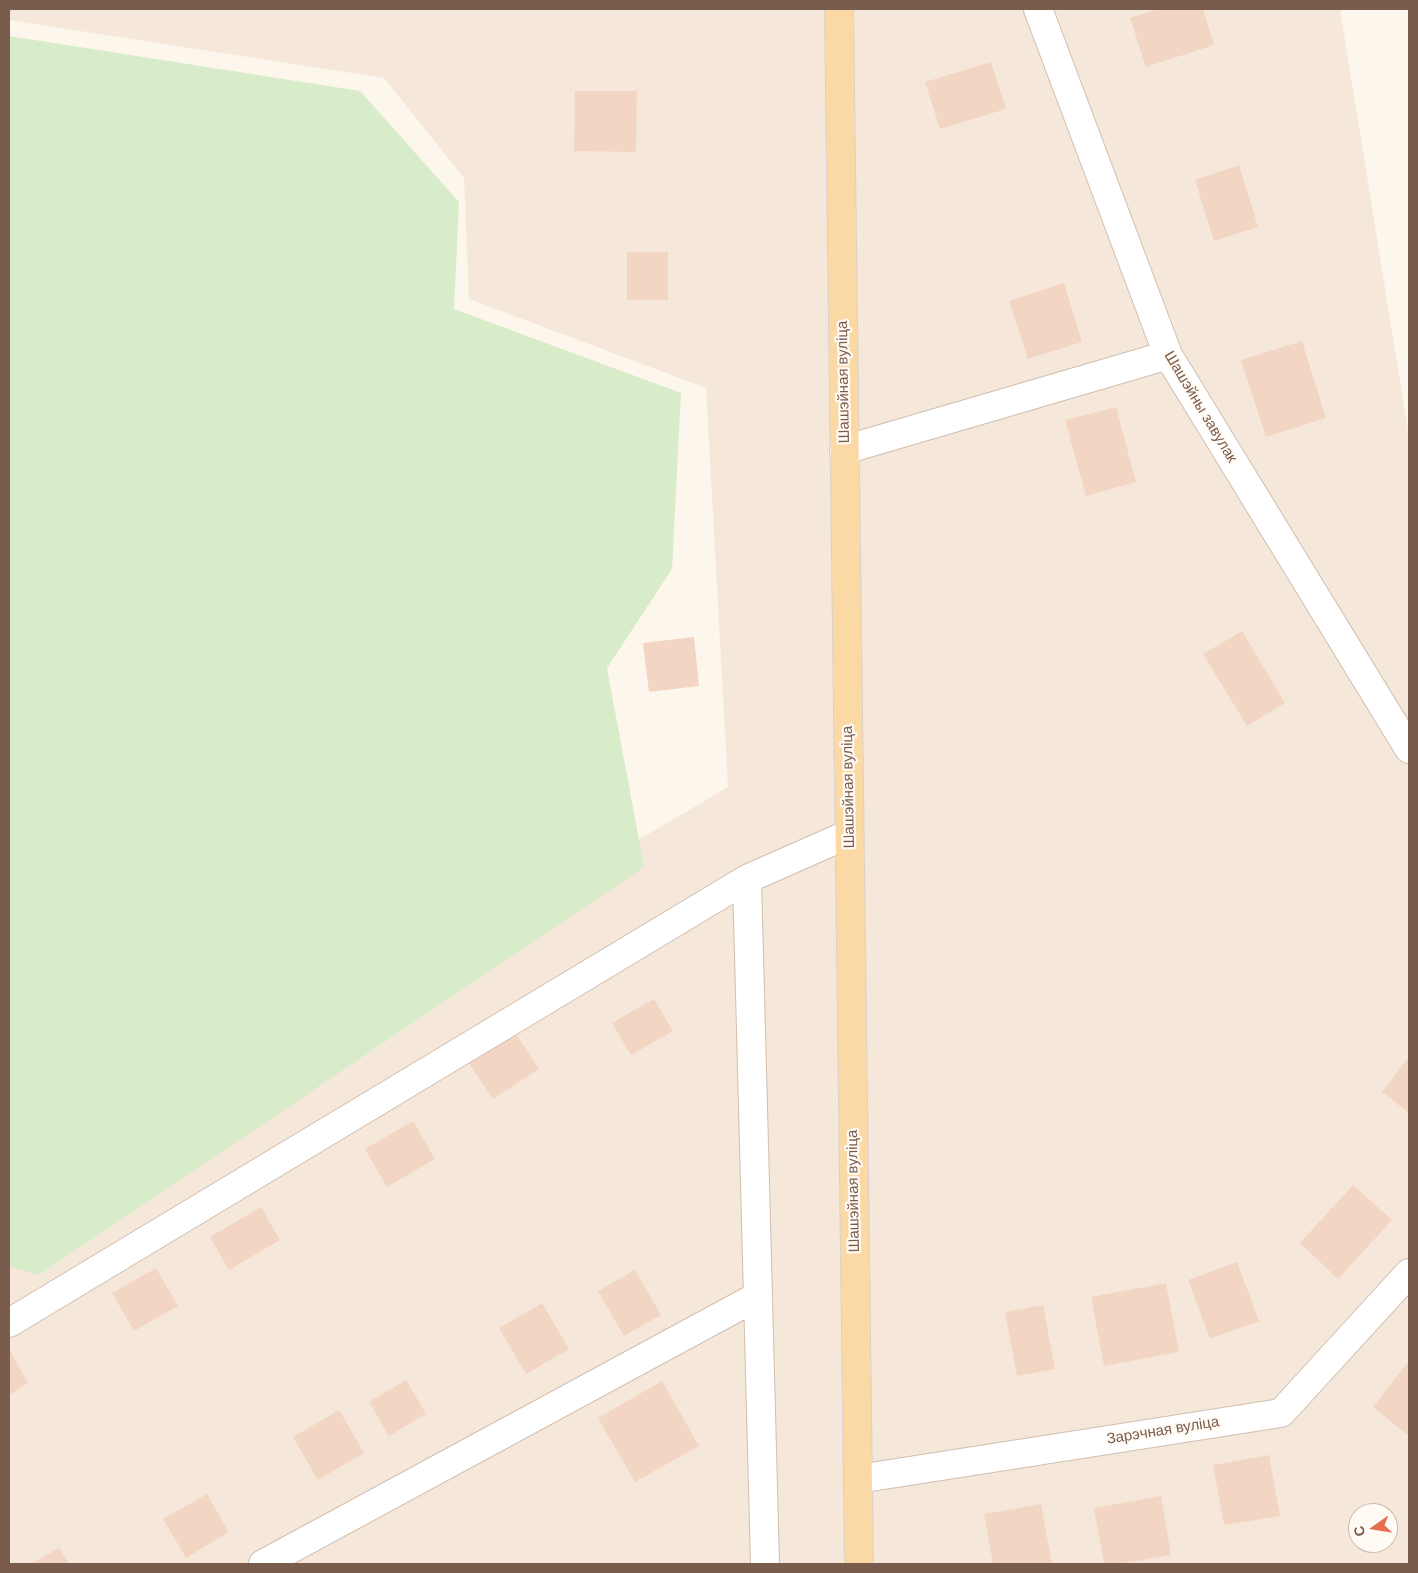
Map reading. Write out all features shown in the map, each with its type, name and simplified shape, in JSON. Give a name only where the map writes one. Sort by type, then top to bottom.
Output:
[{"type":"main road","name":"Шашэйная вуліца","points":[[839,9],[859,1564]]},
{"type":"street","name":"Шашэйны завулак","points":[[1038,9],[1168,355],[1409,749]]},
{"type":"street","points":[[844,450],[1168,355]]},
{"type":"street","points":[[9,1323],[747,879],[849,834]]},
{"type":"street","points":[[747,879],[766,1564]]},
{"type":"street","name":"Зарэчная вуліца","points":[[858,1479],[1281,1413],[1409,1273]]},
{"type":"street","points":[[263,1564],[758,1296]]},
{"type":"shaded area","points":[[9,9],[1340,9],[1409,437],[1409,1564],[9,1564],[9,1212],[728,787],[706,388],[469,299],[464,178],[384,78],[9,20]]},
{"type":"green space","points":[[9,36],[360,91],[459,202],[454,309],[681,393],[672,569],[607,668],[644,867],[39,1275],[9,1266]]},
{"type":"building","points":[[1159,9],[1203,9],[1214,45],[1146,67],[1130,18]]},
{"type":"building","points":[[991,62],[1006,109],[940,129],[925,82]]},
{"type":"building","points":[[575,91],[637,91],[636,152],[574,151]]},
{"type":"building","points":[[1239,165],[1258,227],[1214,241],[1195,180]]},
{"type":"building","points":[[627,252],[668,252],[668,300],[627,300]]},
{"type":"building","points":[[1064,283],[1082,342],[1028,359],[1009,301]]},
{"type":"building","points":[[1302,341],[1326,418],[1266,437],[1241,360]]},
{"type":"building","points":[[1116,407],[1136,482],[1086,496],[1065,420]]},
{"type":"building","points":[[1242,631],[1285,703],[1247,726],[1203,654]]},
{"type":"building","points":[[694,637],[699,686],[649,692],[643,643]]},
{"type":"building","points":[[654,999],[673,1031],[631,1055],[612,1023]]},
{"type":"building","points":[[514,1031],[539,1069],[493,1099],[468,1062]]},
{"type":"building","points":[[1409,1057],[1409,1113],[1382,1092]]},
{"type":"building","points":[[413,1121],[435,1159],[387,1187],[365,1149]]},
{"type":"building","points":[[1353,1185],[1392,1220],[1338,1279],[1300,1243]]},
{"type":"building","points":[[261,1207],[280,1240],[229,1270],[210,1237]]},
{"type":"building","points":[[1237,1262],[1259,1321],[1210,1339],[1188,1280]]},
{"type":"building","points":[[156,1268],[178,1306],[134,1331],[112,1293]]},
{"type":"building","points":[[635,1270],[661,1315],[624,1336],[598,1291]]},
{"type":"building","points":[[1166,1283],[1179,1352],[1104,1366],[1091,1297]]},
{"type":"building","points":[[542,1303],[569,1349],[526,1374],[499,1328]]},
{"type":"building","points":[[1043,1305],[1055,1369],[1017,1376],[1005,1312]]},
{"type":"building","points":[[9,1349],[28,1383],[9,1395]]},
{"type":"building","points":[[1409,1361],[1409,1436],[1373,1407]]},
{"type":"building","points":[[406,1380],[426,1414],[389,1436],[369,1402]]},
{"type":"building","points":[[662,1381],[699,1446],[635,1482],[598,1418]]},
{"type":"building","points":[[339,1410],[364,1453],[318,1480],[293,1437]]},
{"type":"building","points":[[1269,1455],[1280,1516],[1224,1525],[1213,1465]]},
{"type":"building","points":[[207,1494],[229,1532],[186,1558],[163,1519]]},
{"type":"building","points":[[1161,1496],[1171,1555],[1118,1564],[1104,1564],[1094,1508]]},
{"type":"building","points":[[1041,1504],[1052,1564],[993,1564],[984,1514]]},
{"type":"building","points":[[59,1548],[69,1564],[31,1564]]}]
